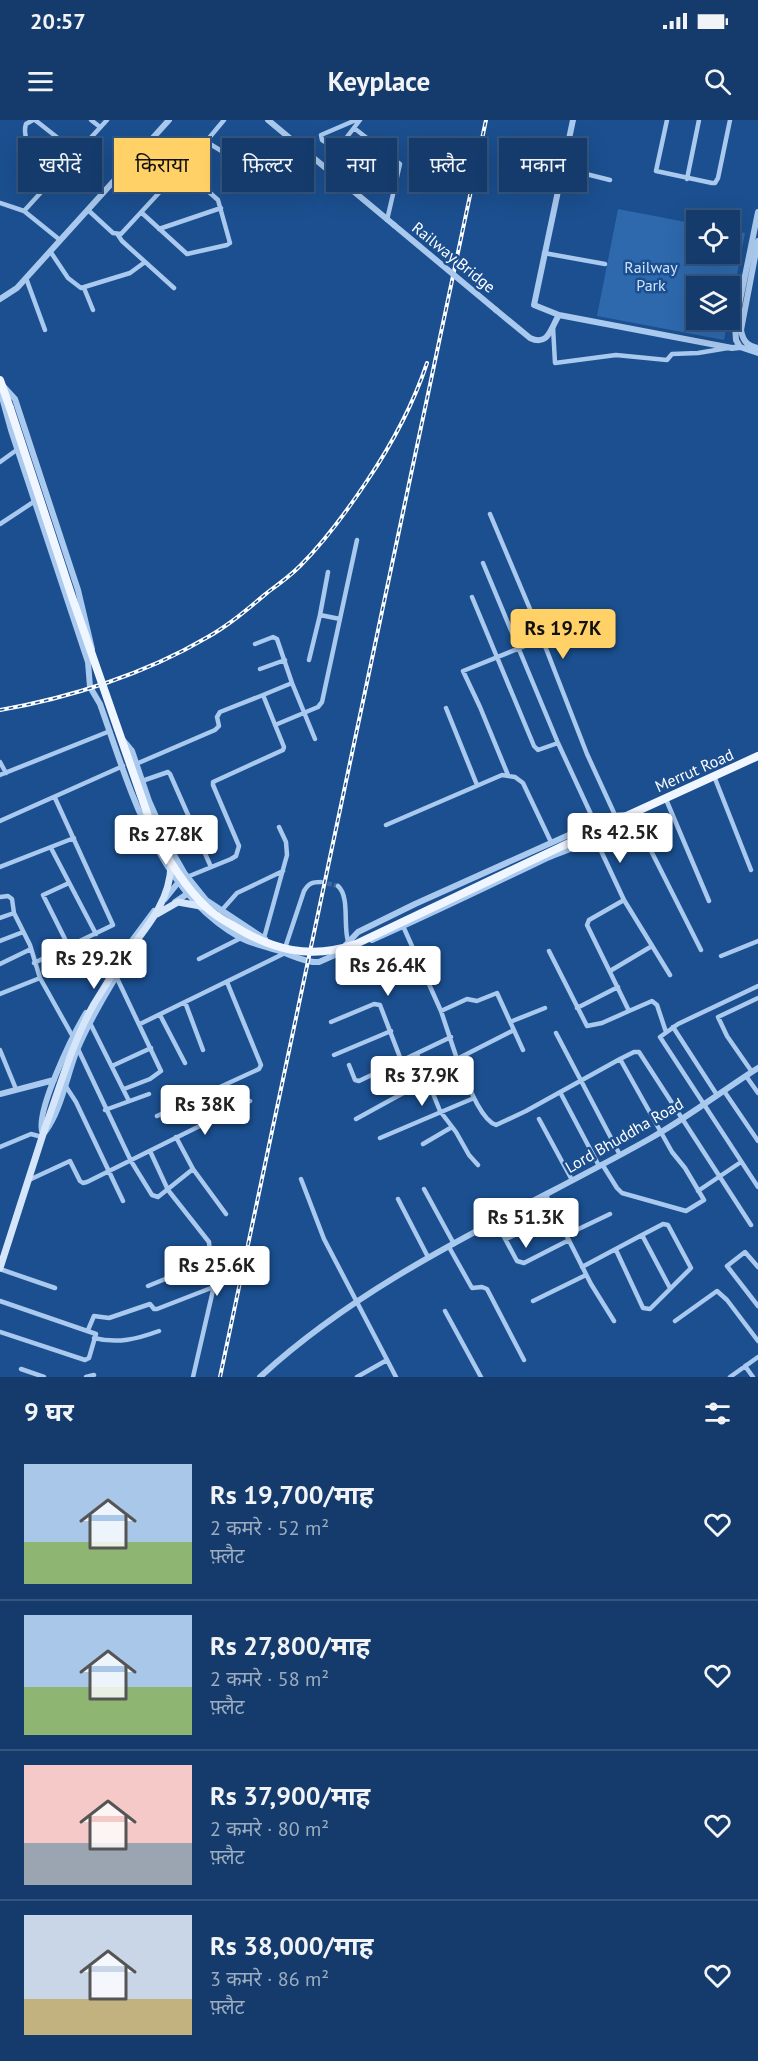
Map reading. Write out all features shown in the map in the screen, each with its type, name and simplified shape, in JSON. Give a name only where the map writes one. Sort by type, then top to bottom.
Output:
[{"type":"main road","name":"Merrut Road","points":[[1,382],[153,830],[171,865],[206,907],[259,940],[288,950],[311,952],[336,951],[356,944],[665,797],[758,756]]},
{"type":"main road","points":[[0,1268],[76,1044],[93,1006],[118,966],[157,914],[165,896],[171,865]]},
{"type":"main road","points":[[157,914],[178,902],[206,907]]},
{"type":"street","points":[[27,138],[24,127],[34,120],[57,138]]},
{"type":"street","points":[[92,120],[100,127]]},
{"type":"street","points":[[90,138],[107,120]]},
{"type":"street","points":[[154,138],[169,120]]},
{"type":"street","points":[[209,138],[224,120]]},
{"type":"street","name":"Railway Bridge","points":[[268,120],[531,338],[537,341],[545,339],[553,327]]},
{"type":"street","points":[[347,138],[358,120]]},
{"type":"street","points":[[326,142],[322,140],[321,135],[358,120]]},
{"type":"street","points":[[569,138],[573,120]]},
{"type":"street","points":[[668,120],[656,171],[712,183],[717,181],[730,120]]},
{"type":"street","points":[[687,179],[699,120]]},
{"type":"street","points":[[354,128],[400,164],[387,220]]},
{"type":"street","points":[[210,144],[237,161],[287,137]]},
{"type":"street","points":[[587,174],[610,180]]},
{"type":"street","points":[[0,299],[12,292],[26,278],[114,182]]},
{"type":"street","points":[[142,213],[187,254],[227,245],[231,241],[222,208],[210,191]]},
{"type":"street","points":[[24,211],[41,192]]},
{"type":"street","points":[[118,235],[160,192]]},
{"type":"street","points":[[557,192],[534,306],[559,315],[732,348]]},
{"type":"street","points":[[0,203],[24,211],[60,240]]},
{"type":"street","points":[[159,229],[222,208]]},
{"type":"street","points":[[88,210],[174,288]]},
{"type":"street","points":[[740,347],[735,334],[735,325],[757,217]]},
{"type":"street","points":[[758,241],[741,330],[744,341],[758,351]]},
{"type":"street","points":[[50,251],[72,282],[84,288],[130,273],[145,262]]},
{"type":"street","points":[[544,254],[605,264]]},
{"type":"street","points":[[26,278],[45,330]]},
{"type":"street","points":[[84,288],[93,310]]},
{"type":"street","points":[[559,315],[553,327],[555,363],[616,355],[668,360],[671,354],[740,347],[758,351]]},
{"type":"street","points":[[1,382],[3,401],[88,662],[90,687],[100,704],[157,848],[178,882],[217,922],[242,938],[276,950]]},
{"type":"street","points":[[1,382],[15,399],[78,590],[92,645],[88,662]]},
{"type":"street","points":[[0,462],[18,449]]},
{"type":"street","points":[[0,524],[35,501]]},
{"type":"street","points":[[490,514],[542,639],[586,754],[615,814]]},
{"type":"street","points":[[275,725],[318,707],[322,702],[357,540]]},
{"type":"street","points":[[483,563],[558,742],[595,823]]},
{"type":"street","points":[[309,660],[328,572]]},
{"type":"street","points":[[472,597],[495,657],[534,746],[538,750],[558,742]]},
{"type":"street","points":[[320,615],[340,619]]},
{"type":"street","points":[[255,644],[275,637],[315,739]]},
{"type":"street","points":[[508,775],[463,671],[542,639]]},
{"type":"street","points":[[260,669],[285,660]]},
{"type":"street","points":[[136,764],[215,730],[219,726],[217,717],[220,712],[292,683]]},
{"type":"street","points":[[44,1133],[41,1123],[54,1080],[73,1037],[108,975],[143,924],[186,875],[237,856],[239,846],[213,782],[282,752],[284,747],[263,695]]},
{"type":"street","points":[[446,708],[477,784]]},
{"type":"street","points":[[110,731],[128,746],[170,848],[196,888],[221,911],[264,938],[276,950],[307,962],[319,962],[355,948],[595,838],[619,825],[629,814]]},
{"type":"street","points":[[0,762],[3,774],[110,731]]},
{"type":"street","points":[[0,821],[123,766]]},
{"type":"street","points":[[142,781],[162,773],[170,774],[211,867]]},
{"type":"street","points":[[386,825],[477,784],[508,775],[520,779],[523,783],[552,842]]},
{"type":"street","points":[[714,776],[751,870]]},
{"type":"street","points":[[665,797],[709,902]]},
{"type":"street","points":[[34,963],[113,924],[55,798]]},
{"type":"street","points":[[340,952],[358,932],[405,908],[615,814],[629,814]]},
{"type":"street","points":[[629,814],[701,950]]},
{"type":"street","points":[[264,938],[284,871],[287,849],[279,827]]},
{"type":"street","points":[[0,867],[74,838]]},
{"type":"street","points":[[595,838],[624,900],[670,975]]},
{"type":"street","points":[[51,848],[96,934]]},
{"type":"street","points":[[221,911],[237,893],[284,871]]},
{"type":"street","points":[[140,1024],[283,954],[304,891],[308,884],[321,882]]},
{"type":"street","points":[[69,883],[43,896],[69,947]]},
{"type":"street","points":[[338,886],[344,893],[344,925],[348,941]]},
{"type":"street","points":[[44,1133],[53,1119],[78,1049],[116,975],[156,918],[196,888]]},
{"type":"street","points":[[0,897],[8,896],[12,899],[14,913],[31,950],[40,978],[73,1037]]},
{"type":"street","points":[[624,900],[587,922],[587,925],[629,1011]]},
{"type":"street","points":[[0,918],[14,913]]},
{"type":"street","points":[[403,926],[441,1011],[457,1059],[474,1098],[490,1122],[496,1125],[620,1059],[639,1052],[751,1225]]},
{"type":"street","points":[[0,941],[23,932]]},
{"type":"street","points":[[199,959],[242,938]]},
{"type":"street","points":[[721,956],[758,941]]},
{"type":"street","points":[[610,971],[652,946]]},
{"type":"street","points":[[0,964],[31,950]]},
{"type":"street","points":[[549,951],[584,1024],[591,1027],[652,1001],[657,1005],[666,1032]]},
{"type":"street","points":[[116,975],[160,1067],[160,1073],[124,1089]]},
{"type":"street","points":[[0,994],[40,978]]},
{"type":"street","points":[[157,1116],[259,1069],[261,1065],[227,982]]},
{"type":"street","points":[[758,986],[673,1027],[660,1038],[758,1187]]},
{"type":"street","points":[[577,1008],[618,987]]},
{"type":"street","points":[[441,1011],[468,999],[477,1001],[496,993],[499,995],[523,1050]]},
{"type":"street","points":[[755,1070],[727,1036],[718,1017],[758,998]]},
{"type":"street","points":[[185,1002],[203,1050]]},
{"type":"street","points":[[331,1022],[377,1004],[382,1008],[401,1060]]},
{"type":"street","points":[[714,1006],[721,1014]]},
{"type":"street","points":[[510,1022],[545,1008]]},
{"type":"street","points":[[160,1015],[185,1063]]},
{"type":"street","points":[[90,1023],[129,1101]]},
{"type":"street","points":[[673,1027],[717,1095]]},
{"type":"street","points":[[457,1059],[514,1030]]},
{"type":"street","points":[[334,1055],[391,1031]]},
{"type":"street","points":[[556,1033],[620,1155]]},
{"type":"street","points":[[349,1065],[356,1082],[451,1037]]},
{"type":"street","points":[[112,1066],[151,1048]]},
{"type":"street","points":[[78,1049],[105,1110],[131,1161],[152,1195],[158,1197],[193,1169]]},
{"type":"street","points":[[0,1050],[16,1089]]},
{"type":"street","points":[[417,1054],[440,1111],[478,1165]]},
{"type":"street","points":[[560,1092],[600,1165],[620,1191],[689,1210],[704,1200],[672,1152],[620,1059]]},
{"type":"street","name":"Lord Bhuddha Road","points":[[260,1377],[356,1302],[428,1257],[620,1155],[755,1070]]},
{"type":"street","points":[[746,1076],[758,1093]]},
{"type":"street","points":[[0,1094],[54,1080]]},
{"type":"street","points":[[356,1119],[427,1080]]},
{"type":"street","points":[[65,1084],[76,1102],[123,1201]]},
{"type":"street","points":[[724,1091],[758,1141]]},
{"type":"street","points":[[105,1110],[148,1094]]},
{"type":"street","points":[[380,1138],[474,1098]]},
{"type":"street","points":[[29,1180],[68,1161],[71,1162],[83,1183],[250,1101]]},
{"type":"street","points":[[539,1119],[572,1180]]},
{"type":"street","points":[[423,1144],[452,1127]]},
{"type":"street","points":[[0,1147],[31,1134],[44,1133]]},
{"type":"street","points":[[176,1137],[193,1169],[226,1214]]},
{"type":"street","points":[[148,1286],[207,1262],[210,1254],[209,1242],[168,1190],[150,1151]]},
{"type":"street","points":[[698,1191],[741,1162]]},
{"type":"street","points":[[301,1179],[324,1239],[396,1377]]},
{"type":"street","points":[[424,1189],[472,1288],[487,1289],[524,1360]]},
{"type":"street","points":[[546,1195],[586,1275],[614,1321]]},
{"type":"street","points":[[398,1199],[428,1257]]},
{"type":"street","points":[[495,1220],[517,1261],[522,1263],[610,1214]]},
{"type":"street","points":[[506,1239],[556,1216]]},
{"type":"street","points":[[582,1267],[665,1224],[669,1226],[691,1268],[650,1309],[646,1310],[616,1250]]},
{"type":"street","points":[[642,1235],[670,1288]]},
{"type":"street","points":[[758,1267],[745,1252],[727,1266],[758,1306]]},
{"type":"street","points":[[193,1377],[217,1278],[207,1262]]},
{"type":"street","points":[[0,1268],[55,1288]]},
{"type":"street","points":[[532,1301],[586,1275]]},
{"type":"street","points":[[88,1330],[94,1316],[109,1318],[150,1304],[157,1309],[215,1286]]},
{"type":"street","points":[[675,1321],[717,1291],[727,1300],[758,1341]]},
{"type":"street","points":[[0,1301],[95,1332],[89,1358],[86,1360],[0,1332]]},
{"type":"street","points":[[445,1311],[481,1377]]},
{"type":"street","points":[[94,1338],[115,1342],[126,1341],[159,1331]]},
{"type":"street","points":[[730,1377],[758,1357]]},
{"type":"street","points":[[357,1377],[387,1360]]},
{"type":"street","points":[[745,1366],[753,1377]]},
{"type":"street","points":[[21,1369],[44,1377]]},
{"type":"street","points":[[86,1377],[94,1375]]},
{"type":"green space","name":"Railway Park","points":[[618,209],[686,222],[686,264],[739,264],[737,276],[686,276],[686,330],[726,330],[724,340],[597,316]]},
{"type":"green space","name":"Railway Park","points":[[740,232],[745,233],[740,259]]},
{"type":"tunnel","points":[[321,882],[338,886]]},
{"type":"railway","points":[[220,1377],[486,120]]},
{"type":"railway","points":[[0,710],[53,699],[106,683],[158,663],[222,628],[288,577],[327,536],[376,467],[408,409],[427,363]]}]
